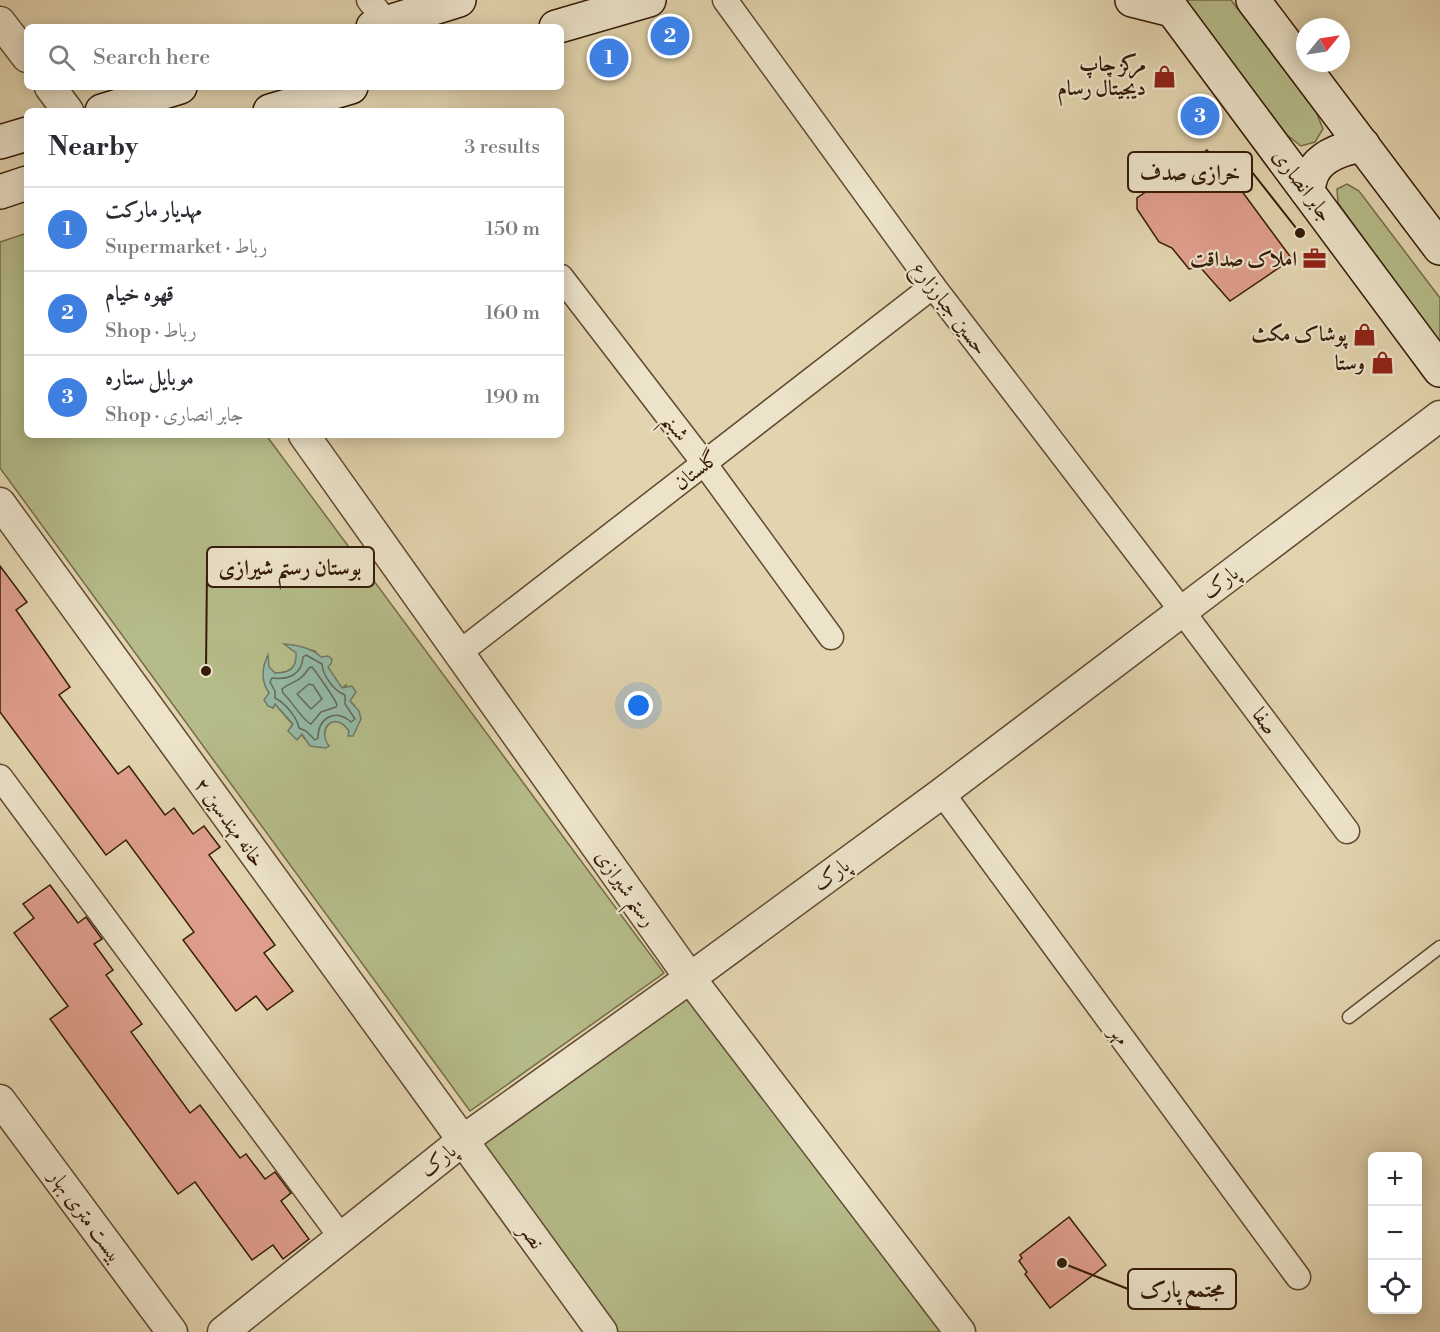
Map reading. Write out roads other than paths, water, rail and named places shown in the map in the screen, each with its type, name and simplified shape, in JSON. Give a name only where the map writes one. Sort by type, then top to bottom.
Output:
[{"type":"main road","points":[[376,17],[459,0]]},
{"type":"main road","points":[[564,25],[649,0]]},
{"type":"main road","points":[[1132,0],[1169,5]]},
{"type":"main road","points":[[1253,0],[1440,248]]},
{"type":"main road","points":[[1278,34],[1281,0]]},
{"type":"main road","name":"جابر انصاری","points":[[1169,5],[1440,370]]},
{"type":"main road","points":[[112,108],[170,90]]},
{"type":"main road","points":[[280,108],[341,90]]},
{"type":"main road","points":[[0,142],[24,135]]},
{"type":"main road","points":[[1307,191],[1313,171],[1324,160],[1344,149],[1363,145]]},
{"type":"main road","points":[[0,192],[24,184]]},
{"type":"street","name":"حسین جبارزارع","points":[[726,0],[933,286],[1182,611]]},
{"type":"street","points":[[0,22],[24,53]]},
{"type":"street","points":[[52,90],[66,108]]},
{"type":"street","name":"شبنم","points":[[564,281],[704,464],[831,637]]},
{"type":"street","name":"گلستان","points":[[459,653],[933,286]]},
{"type":"street","name":"پارک","points":[[223,1332],[462,1141],[690,978],[942,793],[1440,416]]},
{"type":"street","name":"رستم شیرازی","points":[[306,438],[690,978],[960,1332]]},
{"type":"street","name":"خانه مهندسین ۲","points":[[0,503],[462,1141]]},
{"type":"street","name":"صفا","points":[[1182,611],[1347,831]]},
{"type":"street","points":[[0,777],[341,1237]]},
{"type":"street","name":"مهر","points":[[942,793],[1298,1276]]},
{"type":"street","name":"بیست متری بهار","points":[[0,1100],[172,1332]]},
{"type":"street","name":"نصر","points":[[462,1141],[602,1332]]},
{"type":"lane","points":[[1349,1017],[1440,947]]},
{"type":"water","points":[[284,644],[304,648],[321,657],[328,656],[332,659],[328,667],[342,688],[352,686],[356,692],[350,701],[359,711],[361,719],[353,736],[348,736],[349,731],[344,725],[333,722],[326,728],[325,733],[329,746],[326,748],[310,746],[302,734],[297,740],[288,731],[293,724],[275,704],[273,708],[268,706],[264,700],[269,693],[263,674],[268,655],[269,667],[275,673],[288,671],[294,666],[296,653]]},
{"type":"place","name":"قهوه خیام","points":[[670,36]]},
{"type":"place","name":"مهدیار مارکت","points":[[609,58]]},
{"type":"place","name":"مرکز چاپ دیجیتال رسام","points":[[1164,76]]},
{"type":"place","name":"موبایل ستاره","points":[[1200,116]]},
{"type":"place","name":"خرازی صدف","points":[[1300,233]]},
{"type":"place","name":"املاک صداقت","points":[[1315,259]]},
{"type":"place","name":"پوشاک مکث","points":[[1365,334]]},
{"type":"place","name":"وستا","points":[[1383,363]]},
{"type":"place","name":"بوستان رستم شیرازی","points":[[206,671]]},
{"type":"place","name":"مجتمع پارک","points":[[1062,1263]]}]
